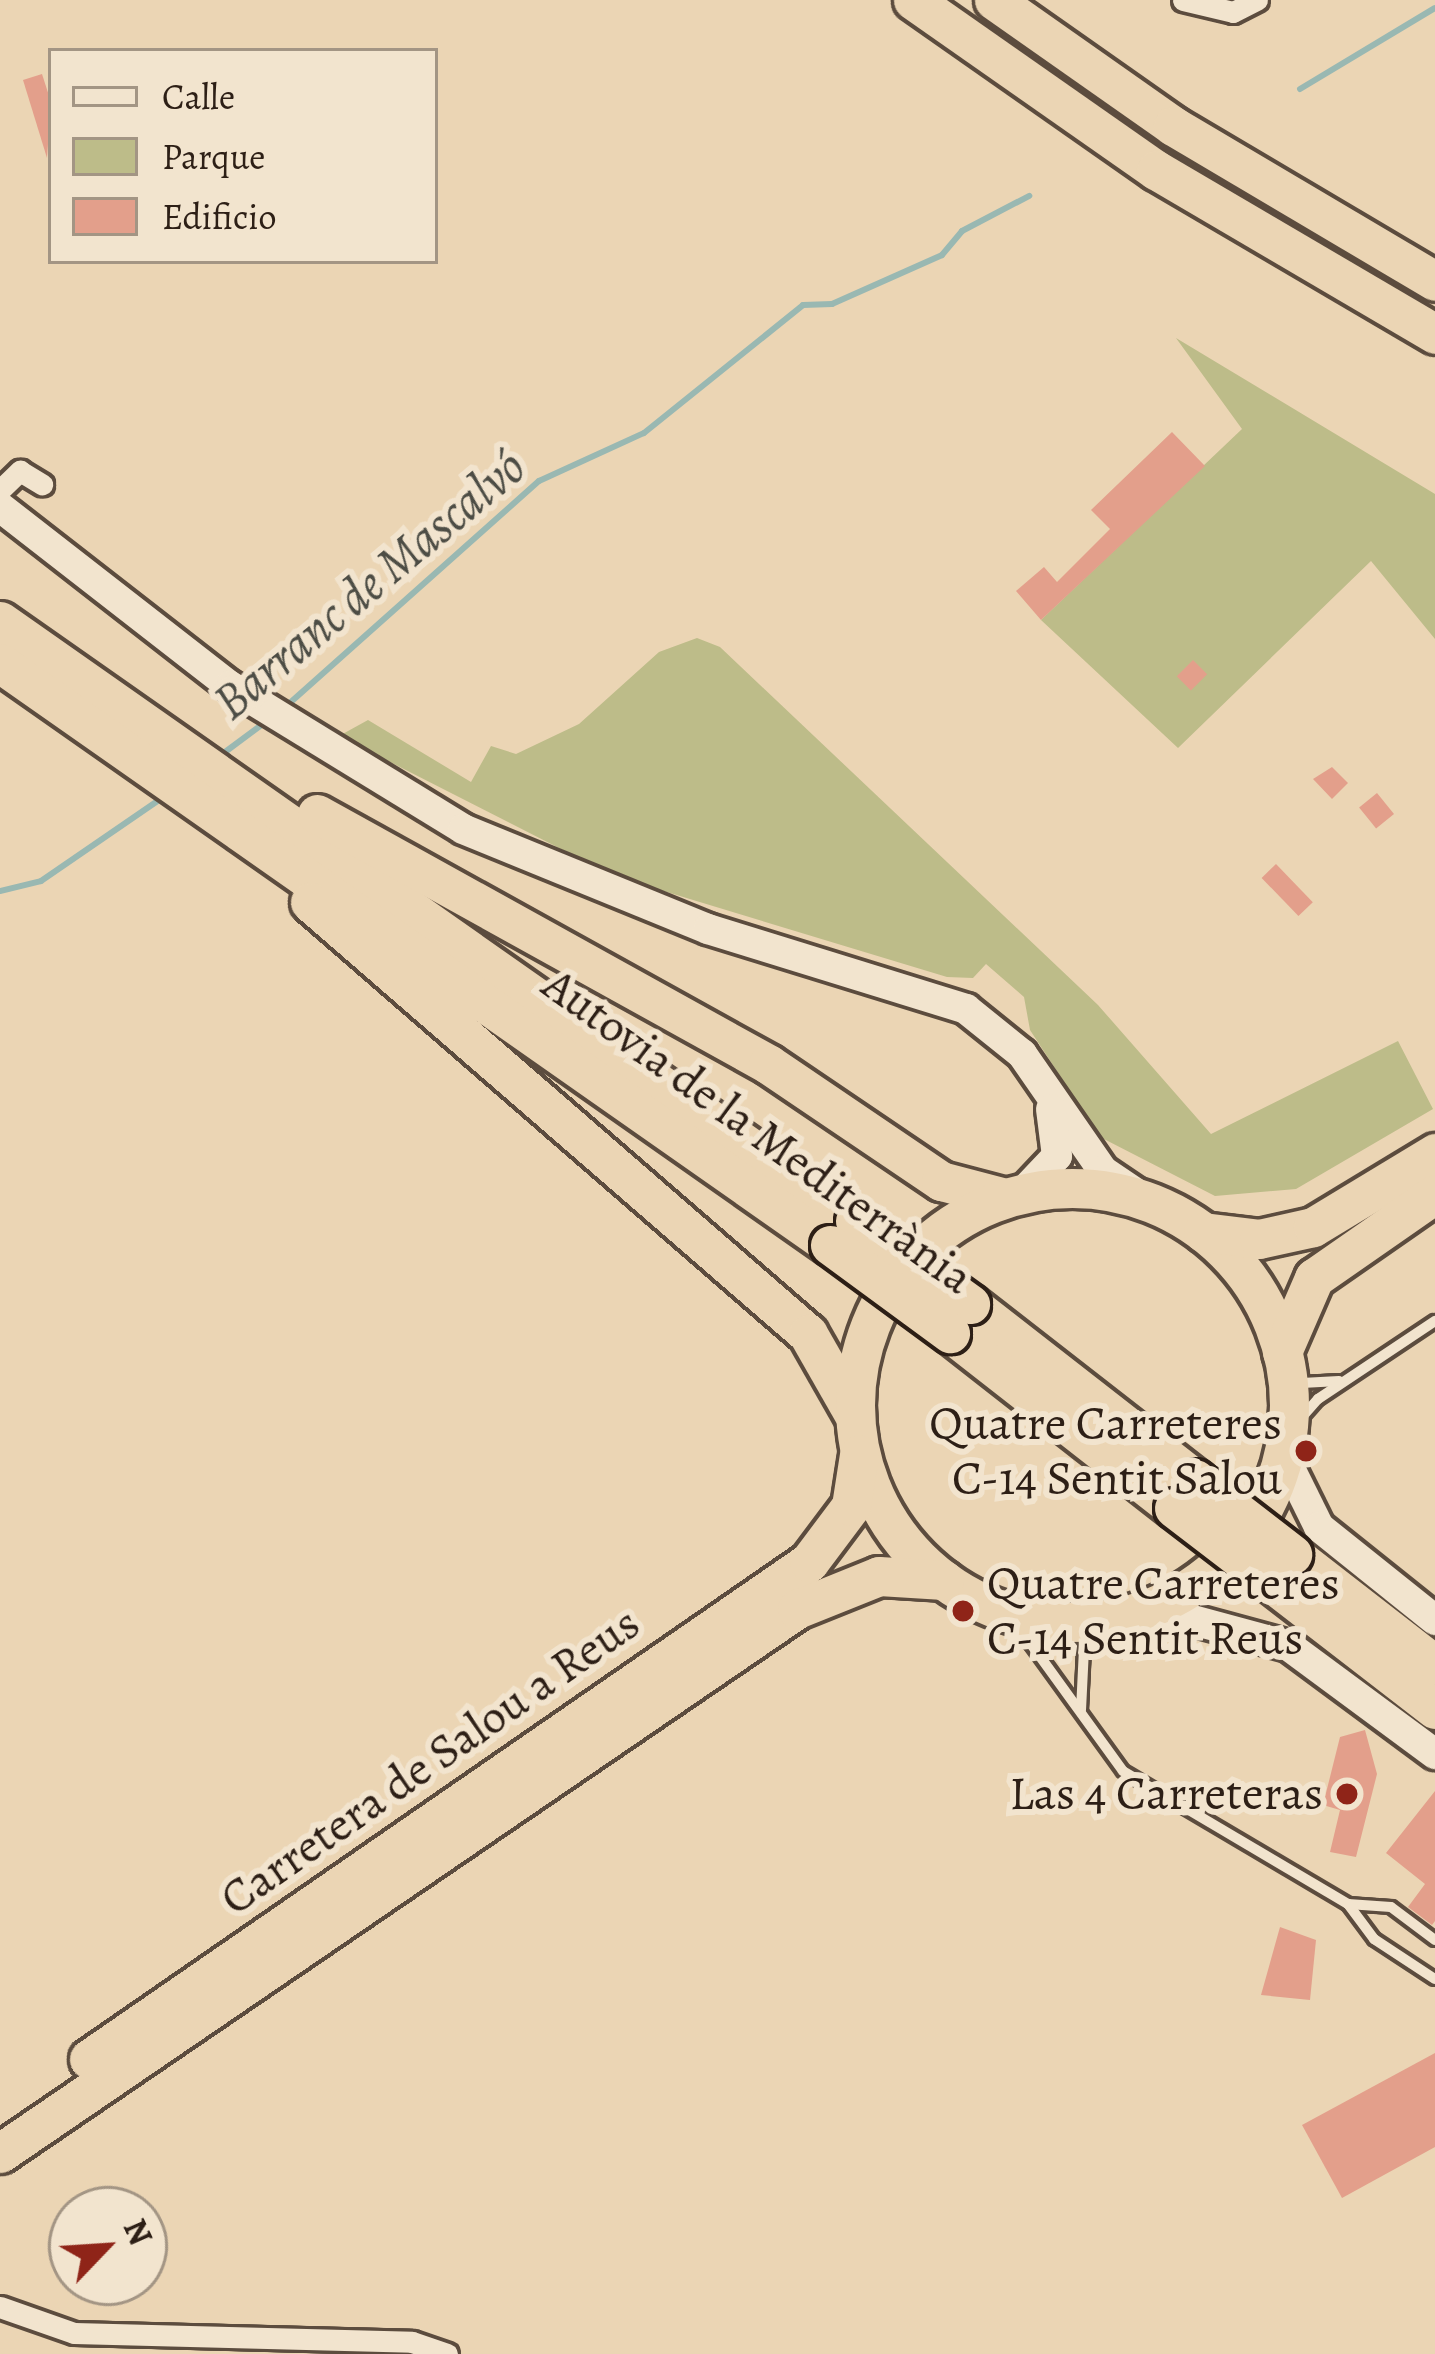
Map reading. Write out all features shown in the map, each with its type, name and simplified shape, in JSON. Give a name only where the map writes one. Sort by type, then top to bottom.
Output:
[{"type":"highway","points":[[913,0],[1156,170],[1435,334]]},
{"type":"highway","points":[[994,0],[1173,126],[1435,281]]},
{"type":"highway","name":"Autovia de la Mediterrània","points":[[0,621],[172,776],[251,785],[960,1319],[1280,1567],[1435,1709]]},
{"type":"highway","name":"Autovia de la Mediterrània","points":[[0,663],[842,1233]]},
{"type":"highway","points":[[172,776],[808,1334],[857,1431],[888,1520],[944,1580],[981,1602],[1048,1620],[1133,1613],[1202,1579],[1244,1537],[1285,1444],[1283,1356],[1296,1302],[1338,1255],[1435,1194]]},
{"type":"highway","points":[[251,785],[768,1064],[941,1181],[1013,1196],[1085,1188],[1149,1202],[1203,1232],[1252,1286],[1283,1356]]},
{"type":"highway","points":[[1203,1232],[1259,1239],[1313,1227],[1435,1153]]},
{"type":"highway","name":"Carretera de Salou a Reus","points":[[0,2121],[736,1612],[836,1535],[857,1431],[863,1347],[893,1282],[943,1230],[1013,1196]]},
{"type":"highway","name":"Autovia de la Mediterrània","points":[[1280,1567],[1435,1665]]},
{"type":"highway","points":[[0,2153],[812,1600],[879,1576],[944,1580]]},
{"type":"street","points":[[1183,0],[1233,12],[1257,0]]},
{"type":"street","points":[[0,490],[20,471],[42,484]]},
{"type":"street","points":[[0,507],[230,686],[326,751],[562,873],[966,1009],[1040,1075],[1103,1171],[1149,1202]]},
{"type":"street","points":[[1013,1196],[1059,1144],[1040,1075]]},
{"type":"street","points":[[1285,1444],[1319,1527],[1435,1620]]},
{"type":"street","points":[[1133,1613],[1288,1646],[1435,1754]]},
{"type":"street","points":[[0,2307],[74,2332],[412,2342],[447,2354]]},
{"type":"lane","points":[[1285,1444],[1353,1377],[1435,1321]]},
{"type":"lane","points":[[1283,1356],[1312,1387],[1353,1377]]},
{"type":"lane","points":[[981,1602],[1031,1644],[1082,1719],[1153,1795],[1348,1904],[1374,1939],[1435,1978]]},
{"type":"lane","points":[[1082,1719],[1078,1666],[1133,1613]]},
{"type":"lane","points":[[1348,1904],[1391,1907],[1435,1940]]},
{"type":"green space","points":[[1176,338],[1435,494],[1435,639],[1371,561],[1178,748],[1041,620],[1242,429]]},
{"type":"green space","points":[[697,638],[720,647],[1098,1005],[1211,1134],[1398,1041],[1433,1109],[1296,1189],[1215,1196],[1100,1137],[1030,1030],[1024,997],[986,964],[973,978],[947,977],[614,876],[339,736],[368,720],[471,782],[491,746],[516,754],[579,724],[659,652]]},
{"type":"building","points":[[42,74],[48,93],[47,158],[23,80]]},
{"type":"building","points":[[1172,432],[1205,466],[1041,620],[1016,591],[1044,567],[1057,582],[1110,529],[1091,510]]},
{"type":"building","points":[[1193,660],[1207,674],[1191,690],[1177,676]]},
{"type":"building","points":[[1332,767],[1348,783],[1332,799],[1313,779]]},
{"type":"building","points":[[1377,793],[1394,814],[1376,828],[1359,807]]},
{"type":"building","points":[[1276,864],[1313,902],[1298,916],[1262,878]]},
{"type":"building","points":[[1365,1730],[1377,1774],[1356,1857],[1330,1852],[1340,1810],[1323,1805],[1340,1737]]},
{"type":"building","points":[[1435,1791],[1432,1925],[1408,1907],[1425,1884],[1386,1853]]},
{"type":"building","points":[[1280,1927],[1316,1940],[1310,2000],[1261,1995]]},
{"type":"building","points":[[1435,2053],[1435,2147],[1342,2198],[1302,2125]]},
{"type":"waterway","name":"Barranc de Mascalvó","points":[[1300,89],[1435,8]]},
{"type":"waterway","name":"Barranc de Mascalvó","points":[[283,709],[539,481],[644,433],[803,305],[832,304],[942,255],[962,231],[1029,196]]},
{"type":"waterway","name":"Barranc de Mascalvó","points":[[221,755],[268,720]]},
{"type":"waterway","name":"Barranc de Mascalvó","points":[[0,891],[41,881],[166,795]]},
{"type":"place","name":"Quatre Carreteres C-14 Sentit Salou","points":[[1306,1451]]},
{"type":"place","name":"Quatre Carreteres C-14 Sentit Reus","points":[[963,1611]]},
{"type":"place","name":"Las 4 Carreteras","points":[[1347,1794]]}]
